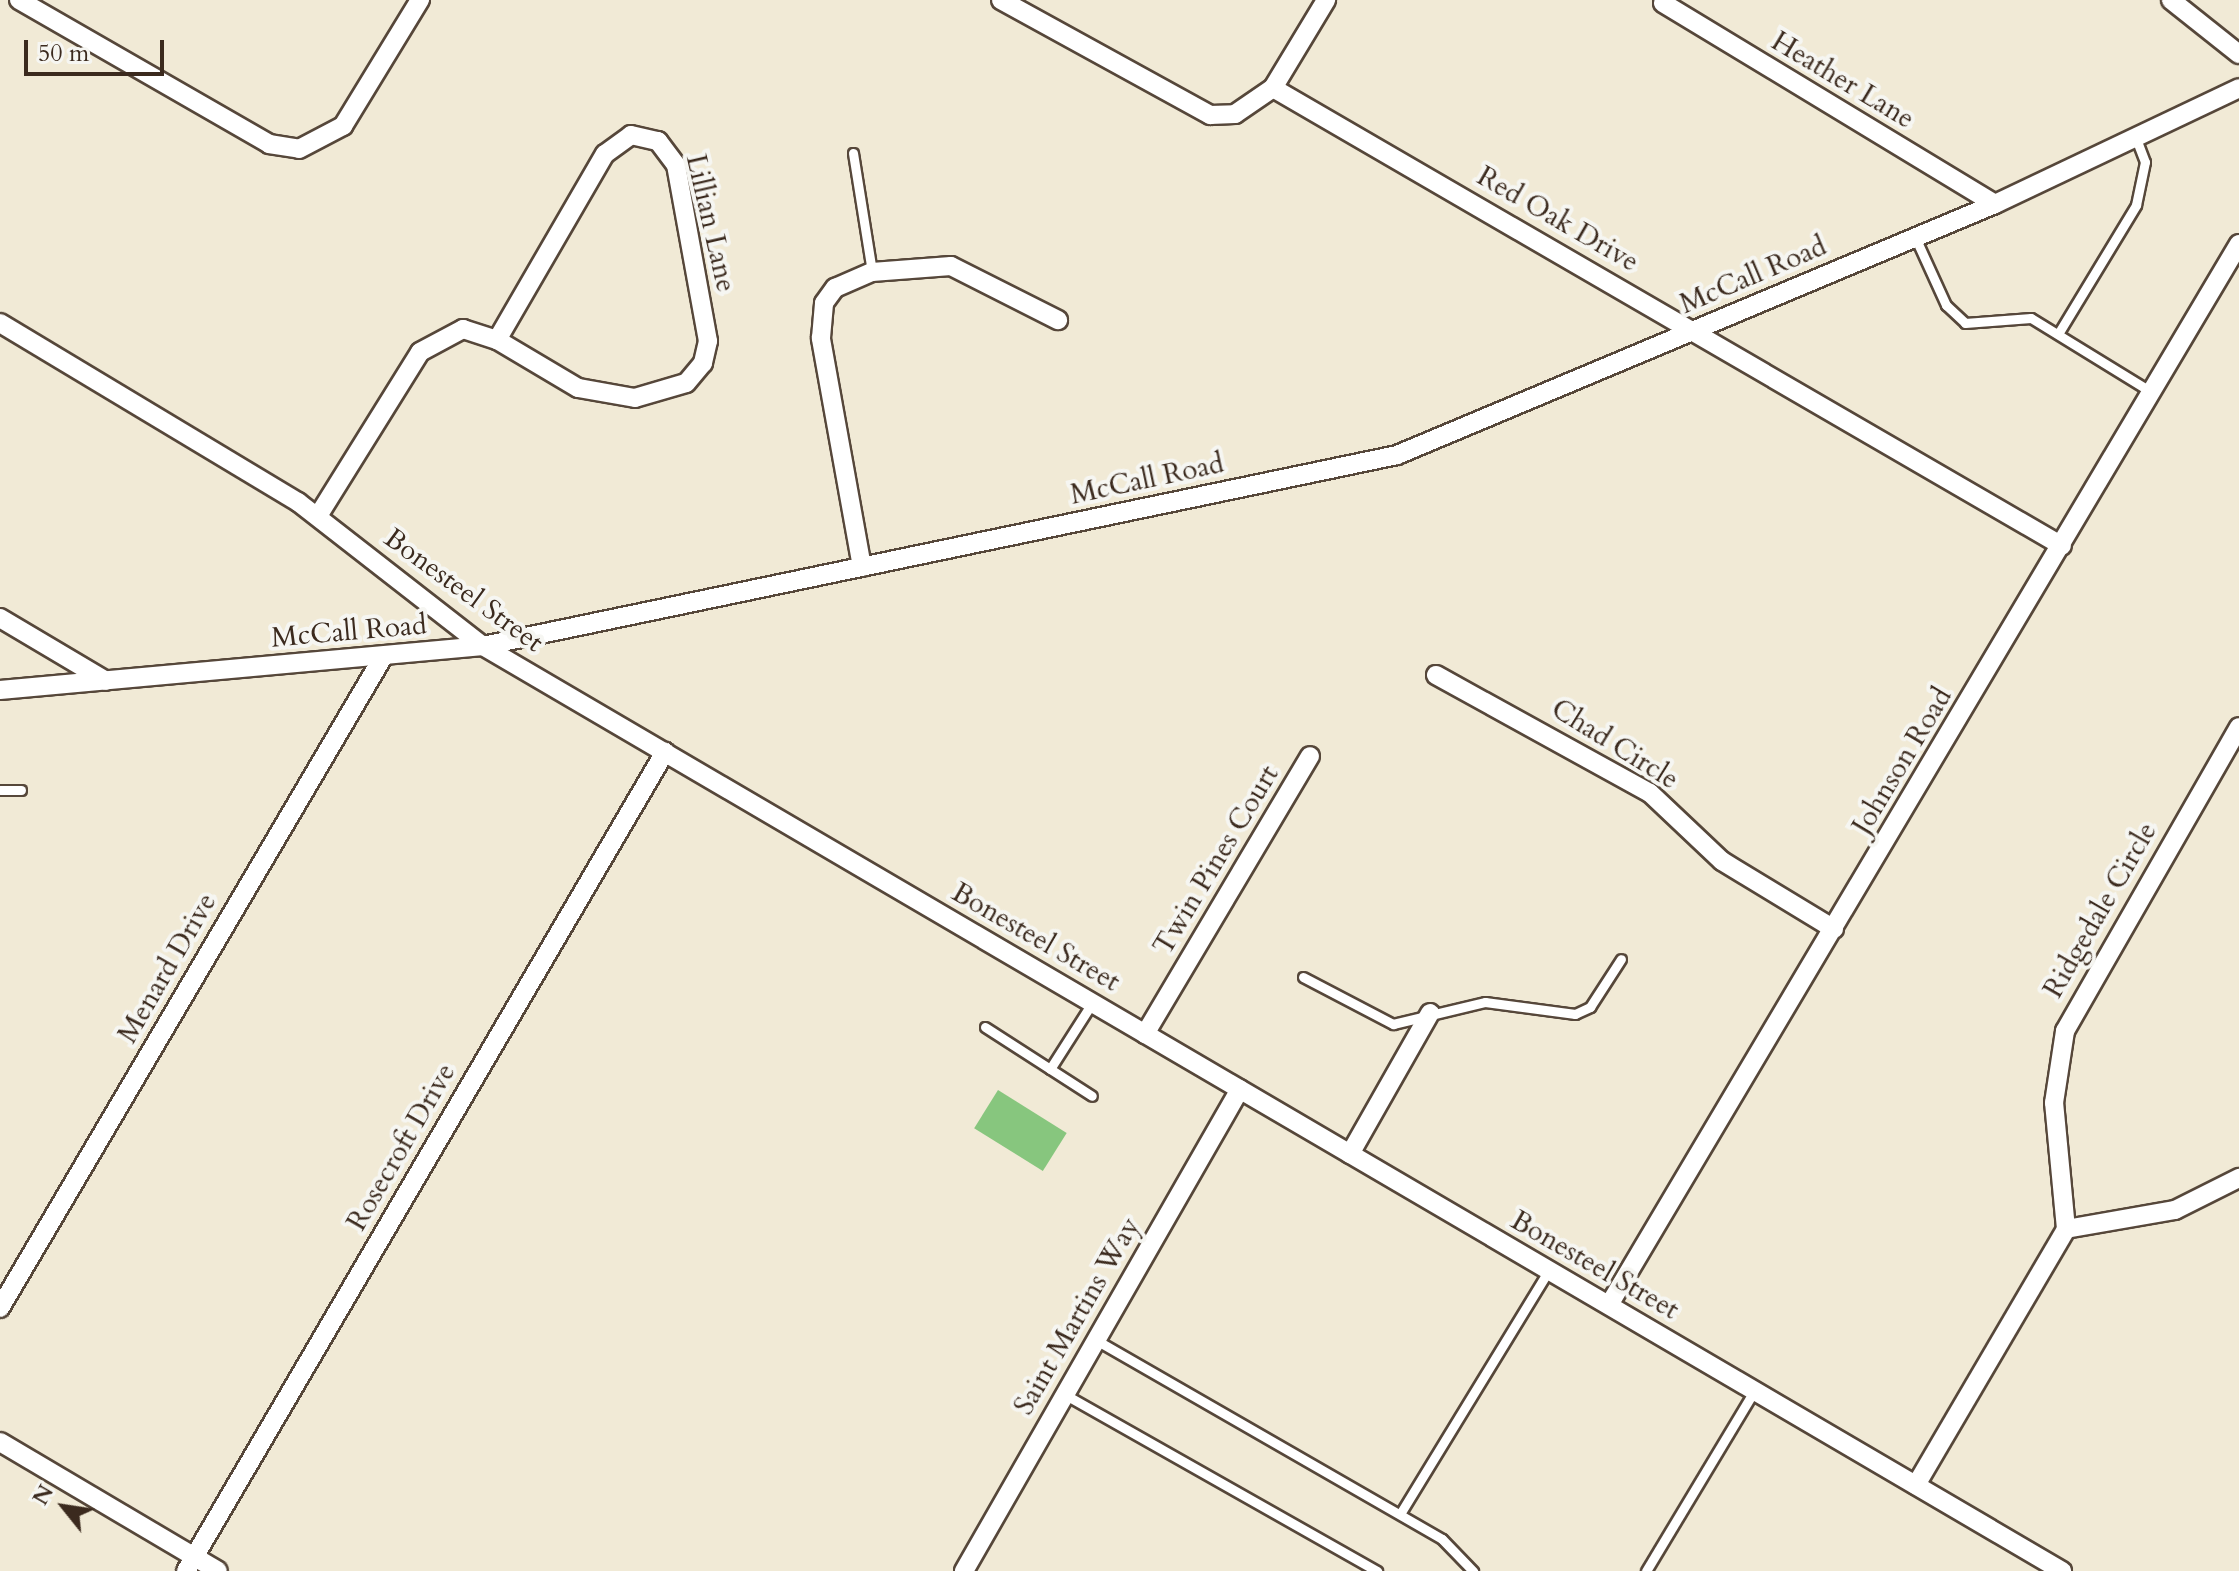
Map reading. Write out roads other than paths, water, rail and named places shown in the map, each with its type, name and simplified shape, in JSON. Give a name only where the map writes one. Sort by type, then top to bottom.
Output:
[{"type":"street","points":[[19,0],[269,144],[299,149],[331,138],[420,0]]},
{"type":"street","points":[[1001,0],[1210,115],[1235,114],[1273,88],[1326,0]]},
{"type":"street","points":[[2171,0],[2239,54]]},
{"type":"street","name":"Heather Lane","points":[[1663,3],[1995,204]]},
{"type":"street","name":"Red Oak Drive","points":[[1273,88],[2062,546]]},
{"type":"street","name":"McCall Road","points":[[0,690],[483,646],[1397,455],[1995,204],[2137,141],[2239,88]]},
{"type":"street","name":"Lillian Lane","points":[[318,516],[420,352],[463,329],[497,340],[599,395],[651,395],[696,373],[708,341],[669,150],[644,135],[617,141],[497,340]]},
{"type":"street","name":"Johnson Road","points":[[1609,1305],[2239,244]]},
{"type":"street","points":[[862,567],[820,320],[835,288],[872,272],[951,266],[1058,320]]},
{"type":"street","name":"Bonesteel Street","points":[[0,323],[318,516],[483,646],[2062,1571]]},
{"type":"street","points":[[0,618],[106,681]]},
{"type":"street","name":"Menard Drive","points":[[0,1308],[383,657]]},
{"type":"street","name":"Chad Circle","points":[[1436,675],[1650,793],[1722,861],[1834,929]]},
{"type":"street","name":"Ridgedale Circle","points":[[2066,1229],[2054,1103],[2065,1031],[2239,727]]},
{"type":"street","name":"Rosecroft Drive","points":[[190,1564],[665,752]]},
{"type":"street","name":"Twin Pines Court","points":[[1145,1034],[1310,756]]},
{"type":"street","points":[[1350,1154],[1430,1013]]},
{"type":"street","name":"Saint Martins Way","points":[[964,1571],[1240,1089]]},
{"type":"street","points":[[1916,1485],[2066,1229],[2175,1210],[2239,1178]]},
{"type":"street","points":[[0,1442],[190,1564],[218,1571]]},
{"type":"lane","points":[[2058,334],[2136,205],[2145,162],[2137,141]]},
{"type":"lane","points":[[853,153],[872,272]]},
{"type":"lane","points":[[1915,237],[1946,305],[1965,323],[2009,314],[2058,334],[2153,393]]},
{"type":"lane","points":[[0,790],[21,790]]},
{"type":"lane","points":[[1303,977],[1393,1024],[1485,1002],[1575,1014],[1590,1007],[1621,959]]},
{"type":"lane","points":[[1050,1069],[1092,1003]]},
{"type":"lane","points":[[985,1027],[1092,1096]]},
{"type":"lane","points":[[1400,1514],[1549,1270]]},
{"type":"lane","points":[[1095,1340],[1442,1539],[1473,1571]]},
{"type":"lane","points":[[1646,1571],[1754,1391]]},
{"type":"lane","points":[[1064,1394],[1377,1571]]}]
